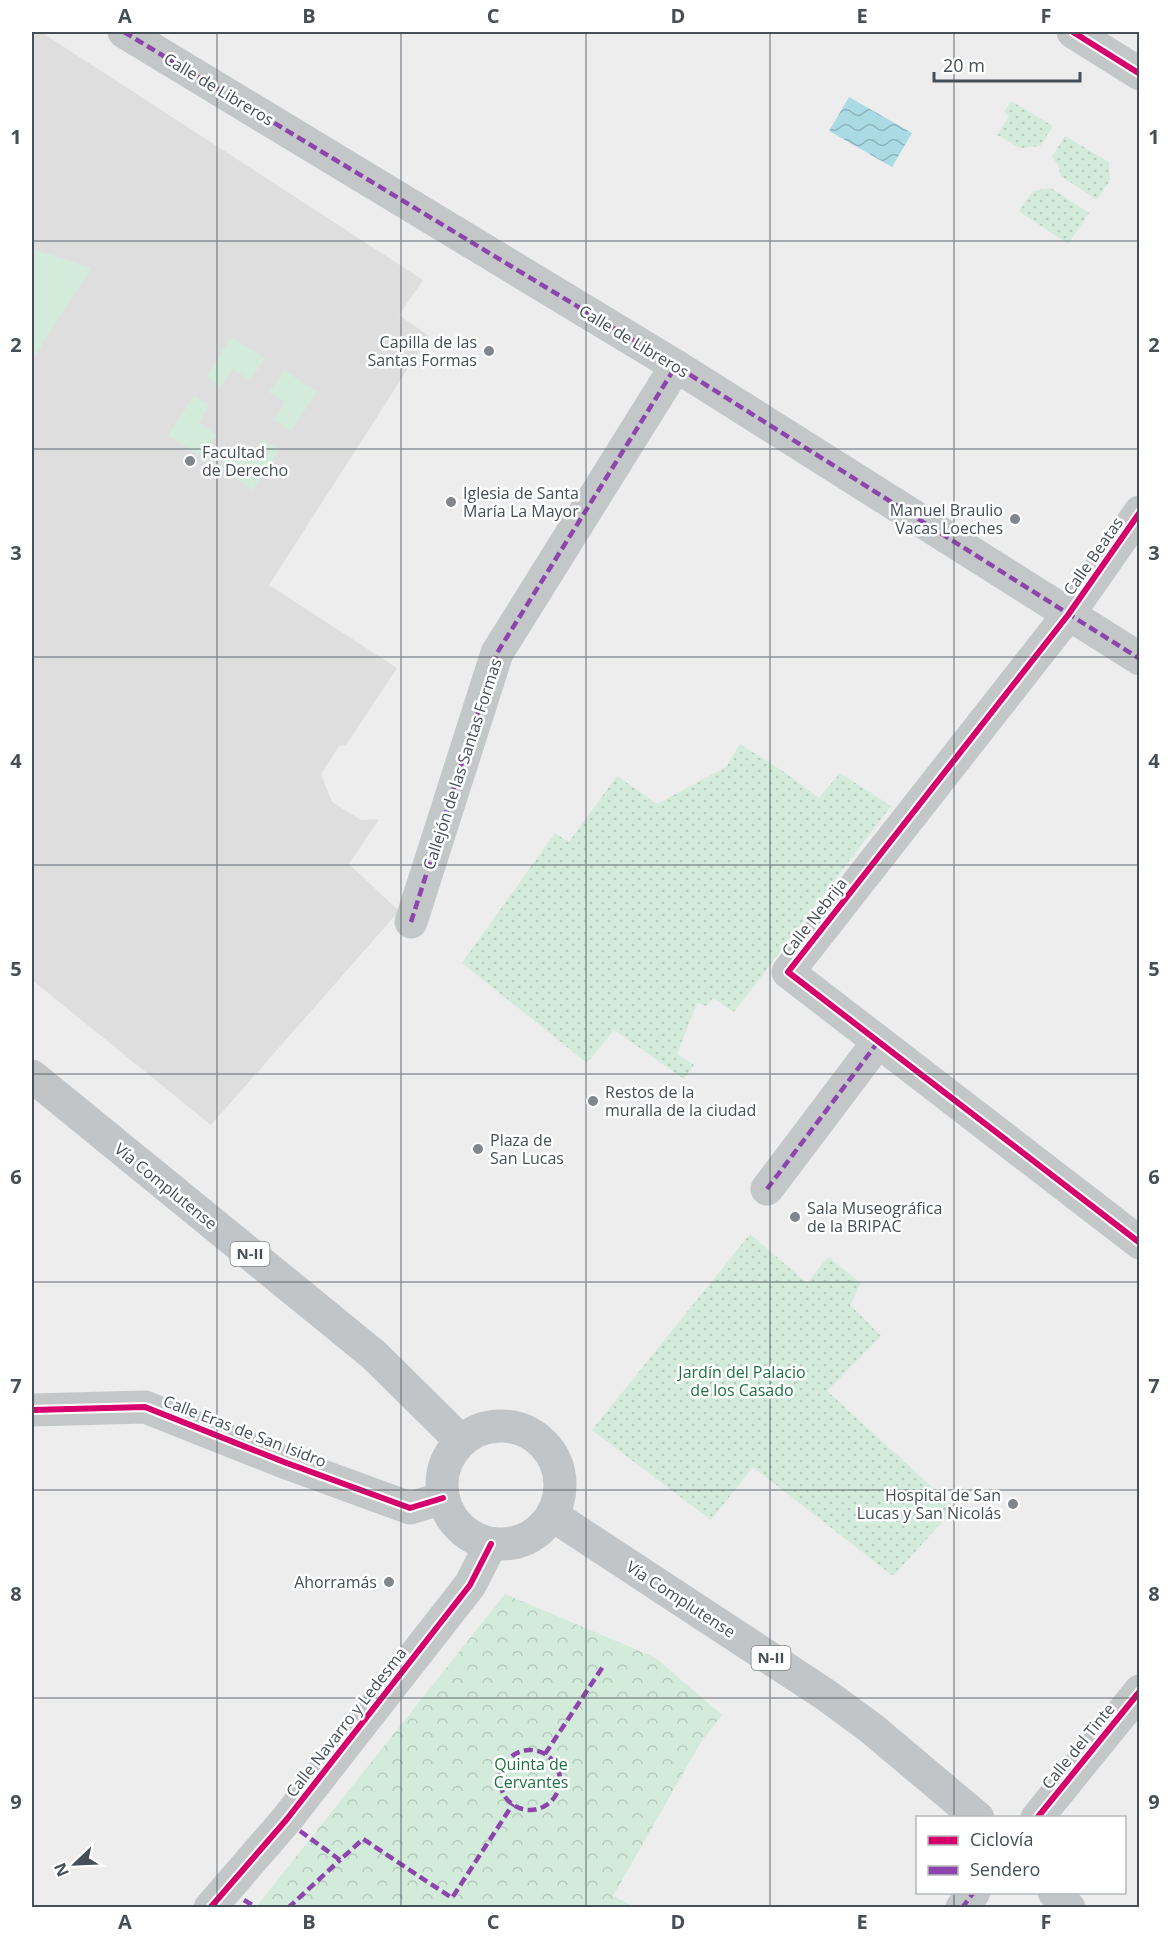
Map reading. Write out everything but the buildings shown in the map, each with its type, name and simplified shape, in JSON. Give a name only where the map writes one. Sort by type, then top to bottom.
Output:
[{"type":"main road","name":"Vía Complutense","points":[[32,1076],[374,1355],[461,1441]]},
{"type":"main road","points":[[500,1425],[520,1428],[538,1438],[553,1454],[560,1474],[560,1495],[552,1515],[537,1533],[515,1543],[491,1544],[470,1536],[453,1520],[443,1498],[442,1477],[448,1458],[461,1441],[478,1429],[500,1425]]},
{"type":"main road","name":"Vía Complutense","points":[[552,1515],[795,1673],[871,1728],[976,1816]]},
{"type":"main road","points":[[1055,1894],[1069,1908]]},
{"type":"street","name":"Calle de Libreros","points":[[124,32],[676,366],[1140,659]]},
{"type":"street","points":[[1073,32],[1140,74]]},
{"type":"street","name":"Callejón de las Santas Formas","points":[[411,922],[497,653],[676,366]]},
{"type":"street","name":"Calle Beatas","points":[[1068,615],[1140,512]]},
{"type":"street","name":"Calle Nebrija","points":[[1068,615],[788,972],[1140,1243]]},
{"type":"street","points":[[767,1189],[878,1042]]},
{"type":"street","name":"Calle Eras de San Isidro","points":[[32,1410],[145,1407],[284,1462],[410,1508],[443,1498]]},
{"type":"street","name":"Calle Navarro y Ledesma","points":[[210,1908],[287,1818],[470,1585],[491,1544]]},
{"type":"street","name":"Calle del Tinte","points":[[1039,1816],[1140,1691]]},
{"type":"street","points":[[962,1908],[973,1894]]},
{"type":"shaded area","name":"Facultad de Derecho","points":[[32,32],[41,32],[423,280],[399,315],[429,336],[269,585],[397,668],[346,745],[339,746],[321,774],[332,802],[361,820],[379,819],[349,864],[399,911],[211,1125],[32,980]]},
{"type":"green space","points":[[1011,101],[1053,126],[1040,146],[1020,148],[997,135],[1009,116],[1004,112]]},
{"type":"green space","points":[[1065,136],[1109,162],[1110,180],[1097,200],[1061,176],[1058,165],[1052,157]]},
{"type":"green space","points":[[1051,188],[1089,213],[1068,244],[1019,211],[1033,191]]},
{"type":"green space","points":[[32,249],[91,268],[32,360]]},
{"type":"green space","points":[[231,337],[265,358],[250,380],[233,369],[221,386],[206,377]]},
{"type":"green space","points":[[284,370],[317,392],[291,431],[274,420],[285,402],[269,392]]},
{"type":"green space","points":[[194,395],[209,405],[199,423],[217,435],[202,457],[168,436]]},
{"type":"green space","points":[[262,439],[279,450],[253,490],[220,468],[235,446],[251,456]]},
{"type":"green space","points":[[740,744],[819,798],[840,773],[891,806],[734,1012],[713,998],[706,1006],[697,1003],[677,1054],[694,1065],[684,1079],[614,1030],[587,1063],[462,963],[555,833],[569,842],[617,776],[657,804],[726,767]]},
{"type":"green space","name":"Jardín del Palacio de los Casado","points":[[750,1234],[807,1283],[828,1257],[861,1283],[850,1305],[881,1336],[827,1391],[955,1508],[893,1576],[753,1467],[711,1520],[592,1430]]},
{"type":"green space","name":"Quinta de Cervantes","points":[[505,1594],[656,1658],[722,1715],[701,1742],[613,1896],[631,1905],[630,1907],[256,1907]]},
{"type":"water","points":[[849,97],[912,133],[892,167],[829,131]]},
{"type":"marked path","points":[[124,32],[676,366],[1140,659]]},
{"type":"marked path","points":[[411,922],[497,653],[676,366]]},
{"type":"marked path","points":[[767,1189],[878,1042]]},
{"type":"marked path","points":[[545,1754],[604,1665]]},
{"type":"marked path","points":[[530,1750],[547,1755],[555,1763],[560,1780],[555,1797],[547,1805],[530,1810],[513,1805],[505,1797],[500,1780],[505,1763],[513,1755],[530,1750]]},
{"type":"marked path","points":[[300,1831],[340,1860],[363,1839],[452,1898],[513,1804]]},
{"type":"marked path","points":[[288,1908],[340,1860]]},
{"type":"marked path","points":[[962,1908],[972,1894]]},
{"type":"marked path","points":[[244,1900],[257,1908]]},
{"type":"cycle path","points":[[1073,32],[1140,74]]},
{"type":"cycle path","points":[[1140,512],[1068,615],[788,972],[1140,1243]]},
{"type":"cycle path","points":[[32,1410],[145,1407],[284,1462],[410,1508],[443,1498]]},
{"type":"cycle path","points":[[210,1908],[287,1819],[470,1585],[491,1544]]},
{"type":"cycle path","points":[[1039,1816],[1140,1691]]},
{"type":"place","name":"Capilla de las Santas Formas","points":[[489,351]]},
{"type":"place","name":"Facultad de Derecho","points":[[190,461]]},
{"type":"place","name":"Iglesia de Santa María La Mayor","points":[[451,502]]},
{"type":"place","name":"Manuel Braulio Vacas Loeches","points":[[1015,519]]},
{"type":"place","name":"Restos de la muralla de la ciudad","points":[[593,1101]]},
{"type":"place","name":"Plaza de San Lucas","points":[[478,1149]]},
{"type":"place","name":"Sala Museográfica de la BRIPAC","points":[[795,1217]]},
{"type":"place","name":"Hospital de San Lucas y San Nicolás","points":[[1013,1504]]},
{"type":"place","name":"Ahorramás","points":[[389,1582]]}]
